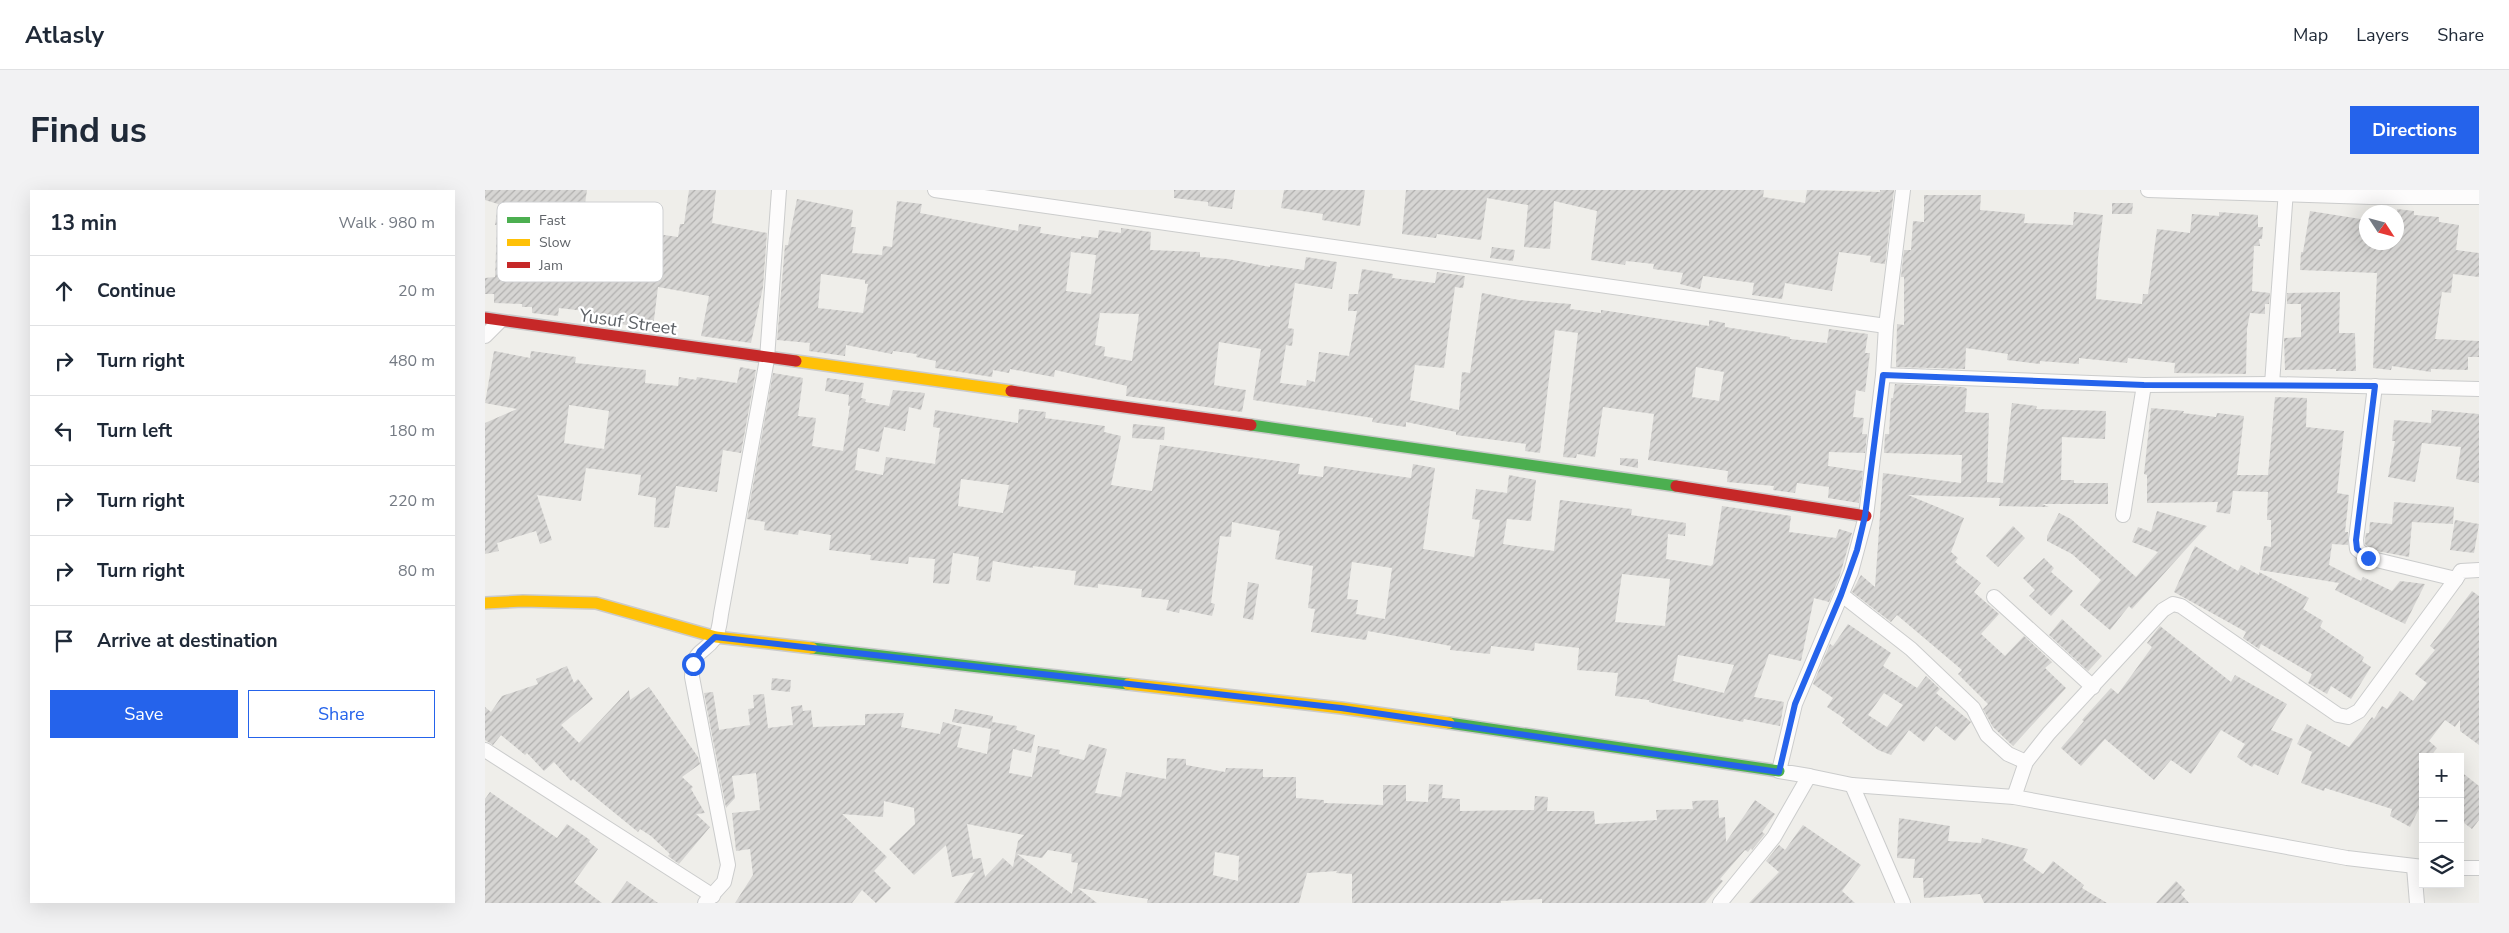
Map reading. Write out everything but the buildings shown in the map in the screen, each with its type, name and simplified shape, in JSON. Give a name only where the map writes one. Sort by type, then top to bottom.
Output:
[{"type":"street","points":[[485,750],[709,899],[727,874],[728,865],[692,677],[693,664],[700,651],[715,637],[767,359],[779,190]]},
{"type":"street","points":[[935,190],[1886,326]]},
{"type":"street","points":[[1779,772],[1795,704],[1841,595],[1857,550],[1865,516],[1883,375],[1886,326],[1903,190]]},
{"type":"street","points":[[2148,190],[2286,192],[2370,197],[2464,193],[2479,197]]},
{"type":"street","points":[[2272,384],[2286,192]]},
{"type":"street","name":"Yusuf Street","points":[[485,318],[499,322],[1559,468],[1865,516]]},
{"type":"street","points":[[485,336],[499,322]]},
{"type":"street","points":[[1883,375],[2144,385],[2272,384],[2479,389]]},
{"type":"street","points":[[2123,515],[2144,385]]},
{"type":"street","points":[[2375,386],[2356,540],[2357,549],[2368,558],[2456,578]]},
{"type":"street","points":[[2014,798],[2026,762],[2049,733],[2163,610],[2173,604],[2181,606],[2338,715],[2347,717],[2359,711],[2461,571],[2479,570]]},
{"type":"street","points":[[1841,595],[1911,649],[1973,708],[1987,735],[2007,754],[2026,762]]},
{"type":"street","points":[[1994,597],[2093,687]]},
{"type":"street","points":[[485,603],[523,601],[596,603],[715,637],[1341,708],[1809,776],[1853,786],[2014,798],[2347,858],[2419,867],[2417,903]]},
{"type":"street","points":[[1719,903],[1774,837],[1809,776]]},
{"type":"street","points":[[1853,786],[1903,903]]},
{"type":"street","points":[[2464,868],[2479,868]]},
{"type":"traffic: fast","points":[[1251,425],[1676,486]]},
{"type":"traffic: fast","points":[[812,648],[1128,684]]},
{"type":"traffic: fast","points":[[1449,723],[1779,771]]},
{"type":"traffic: slow","points":[[796,361],[1011,391]]},
{"type":"traffic: slow","points":[[485,603],[523,601],[596,603],[716,637],[812,648]]},
{"type":"traffic: slow","points":[[1128,684],[1341,708],[1449,723]]},
{"type":"traffic: jam","points":[[485,318],[796,361]]},
{"type":"traffic: jam","points":[[1011,391],[1251,425]]},
{"type":"traffic: jam","points":[[1676,486],[1866,516]]},
{"type":"route","points":[[693,664],[700,651],[715,637],[1341,708],[1779,772],[1795,704],[1851,572],[1857,550],[1865,516],[1883,375],[2144,385],[2272,384],[2375,386],[2356,540],[2357,549],[2368,558]]}]
